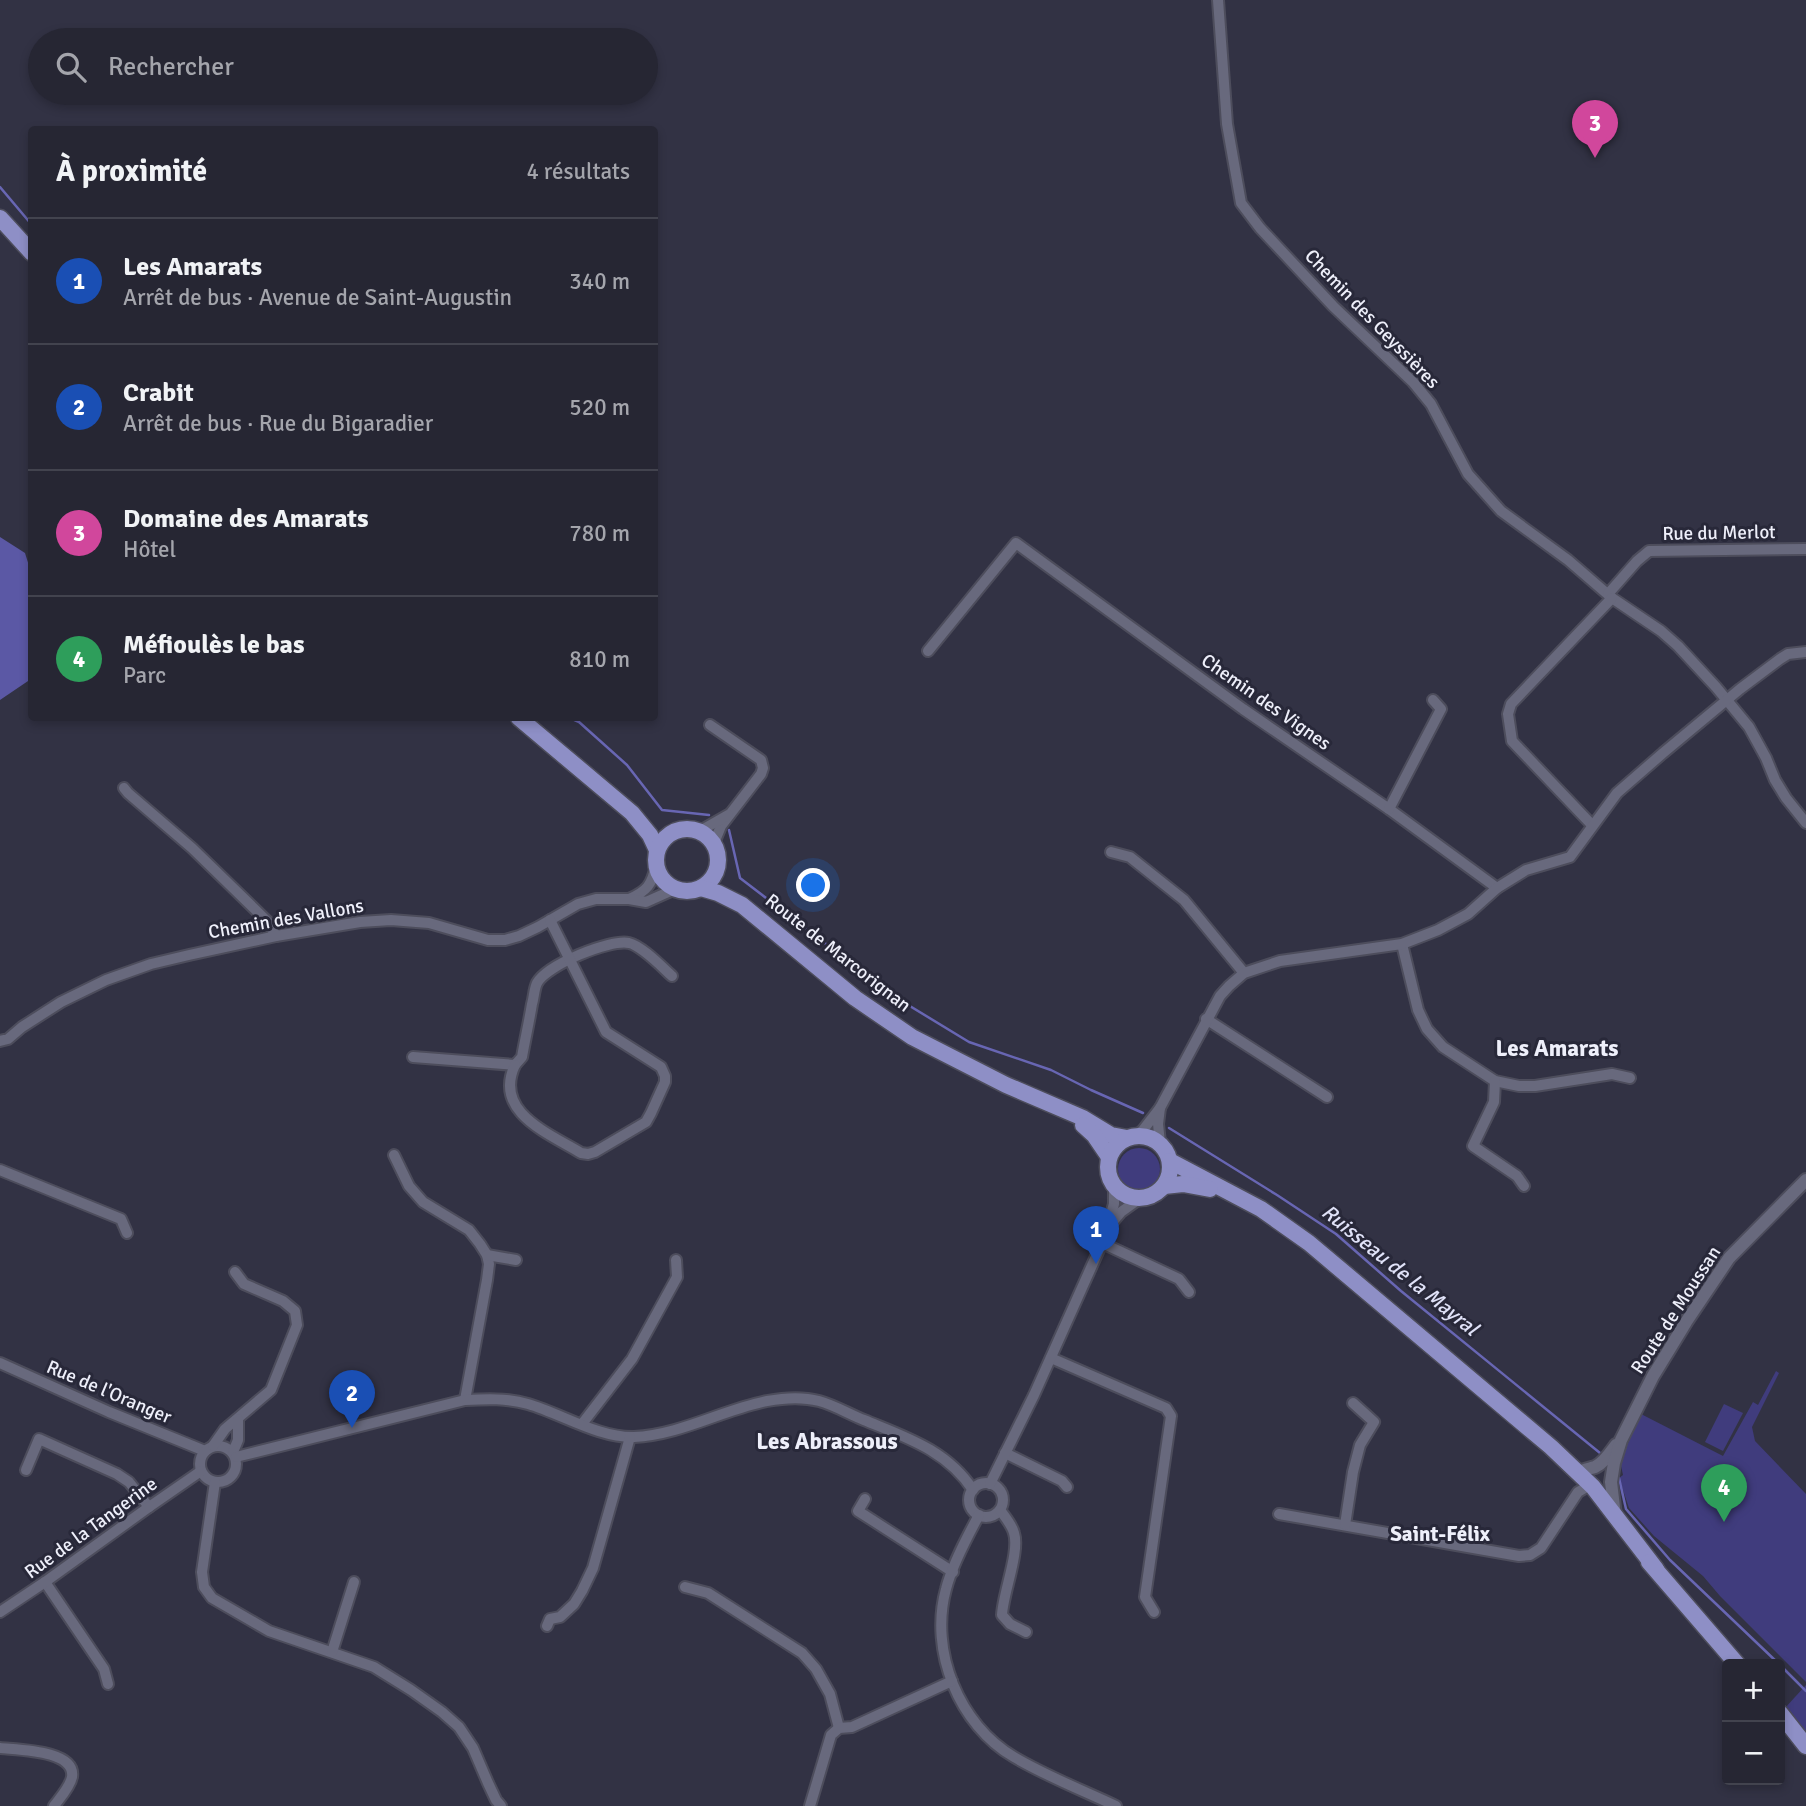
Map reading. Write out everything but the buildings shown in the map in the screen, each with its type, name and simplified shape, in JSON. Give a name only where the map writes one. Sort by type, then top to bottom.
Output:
[{"type":"main road","points":[[0,218],[28,249]]},
{"type":"main road","points":[[523,721],[632,813],[650,835],[663,879],[675,889],[692,891],[709,882],[719,864],[718,854],[708,836],[690,829],[663,828],[632,813]]},
{"type":"main road","points":[[657,858],[662,841],[679,830]]},
{"type":"main road","name":"Route de Marcorignan","points":[[719,864],[724,880],[743,905],[855,998],[912,1037],[1058,1108]]},
{"type":"main road","name":"Route de Marcorignan","points":[[701,888],[743,905]]},
{"type":"main road","points":[[1058,1108],[1083,1118],[1111,1135],[1150,1137],[1160,1143],[1170,1161],[1170,1175],[1158,1192],[1139,1199],[1126,1195],[1114,1186],[1108,1165],[1116,1145],[1132,1137]]},
{"type":"main road","points":[[1058,1108],[1094,1135],[1109,1157]]},
{"type":"main road","points":[[1170,1161],[1261,1209],[1309,1243],[1504,1407],[1582,1480],[1733,1659]]},
{"type":"main road","points":[[1164,1186],[1184,1184],[1230,1194]]},
{"type":"main road","points":[[1582,1480],[1593,1487],[1656,1569]]},
{"type":"main road","points":[[1785,1719],[1806,1740]]},
{"type":"main road","points":[[1785,1719],[1806,1746]]},
{"type":"street","name":"Chemin des Geyssières","points":[[1218,0],[1227,124],[1241,203],[1260,228],[1333,306],[1413,382],[1431,404],[1468,474],[1501,511],[1678,646],[1749,727],[1781,789],[1806,823]]},
{"type":"street","name":"Chemin des Vignes","points":[[928,651],[1016,543],[1246,711],[1389,809],[1497,888]]},
{"type":"street","name":"Rue du Merlot","points":[[1592,825],[1512,741],[1508,714],[1511,704],[1610,596],[1637,561],[1649,551],[1806,550]]},
{"type":"street","points":[[1132,1137],[1143,1130],[1160,1108],[1220,996],[1244,974],[1280,961],[1402,944],[1438,930],[1468,914],[1497,888],[1526,870],[1570,857],[1617,793],[1727,700],[1788,654],[1806,652]]},
{"type":"street","points":[[1389,809],[1441,709],[1433,700]]},
{"type":"street","points":[[710,725],[761,760],[763,768],[721,825],[714,844]]},
{"type":"street","points":[[124,788],[192,848],[268,922],[276,936]]},
{"type":"street","points":[[700,831],[730,814]]},
{"type":"street","points":[[1111,852],[1129,857],[1184,900],[1244,974]]},
{"type":"street","points":[[629,899],[648,887],[653,879],[657,858]]},
{"type":"street","name":"Chemin des Vallons","points":[[0,1041],[8,1039],[61,1002],[106,980],[151,964],[276,936],[360,922],[391,920],[429,923],[488,940],[505,940],[519,936],[578,904],[596,899],[646,902],[675,889]]},
{"type":"street","points":[[550,920],[570,958],[606,1032],[661,1067],[665,1082],[646,1122],[594,1152],[580,1153],[530,1122],[513,1101],[510,1074],[522,1057],[536,984],[547,972],[570,958],[606,946],[629,943],[639,948],[672,976]]},
{"type":"street","points":[[1402,944],[1419,1013],[1427,1029],[1443,1047],[1495,1081],[1535,1086],[1612,1074],[1630,1078]]},
{"type":"street","points":[[1206,1019],[1327,1097]]},
{"type":"street","points":[[413,1057],[515,1065]]},
{"type":"street","points":[[1495,1081],[1494,1102],[1473,1146],[1517,1176],[1524,1186]]},
{"type":"street","points":[[1160,1108],[1160,1143]]},
{"type":"street","points":[[394,1155],[409,1186],[423,1202],[469,1230],[487,1255],[487,1280],[465,1400]]},
{"type":"street","points":[[0,1170],[121,1219],[127,1233]]},
{"type":"street","name":"Route de Moussan","points":[[1621,1440],[1653,1376],[1729,1258],[1806,1180]]},
{"type":"street","points":[[990,1484],[1034,1395],[1102,1243],[1114,1205],[1114,1186]]},
{"type":"street","points":[[1108,1227],[1121,1212],[1139,1199]]},
{"type":"street","points":[[1102,1243],[1179,1279],[1189,1292]]},
{"type":"street","points":[[487,1255],[516,1260]]},
{"type":"street","points":[[582,1424],[632,1359],[677,1277],[676,1259]]},
{"type":"street","points":[[209,1449],[220,1445],[227,1447],[234,1454],[237,1465],[227,1480],[209,1480],[201,1471],[201,1457],[225,1429],[271,1390],[297,1325],[295,1311],[283,1301],[244,1284],[235,1272]]},
{"type":"street","points":[[1051,1358],[1166,1408],[1171,1416],[1145,1597],[1154,1612]]},
{"type":"street","name":"Rue de l'Oranger","points":[[0,1363],[112,1413],[209,1449]]},
{"type":"street","points":[[234,1454],[465,1400],[497,1398],[527,1403],[601,1432],[630,1437],[666,1433],[769,1401],[797,1399],[820,1401],[922,1444],[945,1459],[973,1490]]},
{"type":"street","points":[[1345,1525],[1360,1446],[1374,1422],[1353,1403]]},
{"type":"street","points":[[234,1454],[238,1440],[238,1419]]},
{"type":"street","points":[[547,1626],[550,1619],[560,1617],[574,1604],[593,1568],[630,1437]]},
{"type":"street","points":[[26,1470],[39,1439],[117,1474],[129,1482],[149,1507]]},
{"type":"street","points":[[1279,1514],[1519,1556],[1530,1555],[1541,1548],[1578,1492],[1584,1469],[1593,1468],[1602,1462],[1621,1440]]},
{"type":"street","points":[[1615,1516],[1611,1482],[1621,1440]]},
{"type":"street","points":[[1005,1453],[1062,1481],[1067,1487]]},
{"type":"street","name":"Rue de la Tangerine","points":[[0,1612],[201,1471]]},
{"type":"street","points":[[215,1482],[202,1573],[204,1587],[212,1598],[269,1631],[374,1667],[411,1690],[459,1727],[474,1748],[501,1806]]},
{"type":"street","points":[[990,1484],[1002,1494],[1002,1505],[995,1515],[979,1516],[970,1504],[973,1490],[977,1486],[990,1484]]},
{"type":"street","points":[[865,1499],[858,1511],[953,1572]]},
{"type":"street","points":[[1000,1510],[1015,1535],[1002,1615],[1010,1624],[1026,1632]]},
{"type":"street","points":[[979,1516],[946,1588],[942,1613],[942,1640],[957,1696],[990,1739],[1013,1756],[1116,1806]]},
{"type":"street","points":[[45,1582],[104,1670],[108,1684]]},
{"type":"street","points":[[332,1651],[354,1582]]},
{"type":"street","points":[[685,1587],[708,1593],[802,1653],[830,1694],[839,1728]]},
{"type":"street","points":[[810,1806],[831,1735],[839,1728],[852,1727],[952,1681]]},
{"type":"street","points":[[0,1748],[58,1756],[68,1762],[72,1776],[54,1806]]},
{"type":"shaded area","points":[[0,537],[25,553],[28,562],[28,681],[0,700]]},
{"type":"shaded area","points":[[1139,1148],[1154,1154],[1160,1169],[1154,1184],[1139,1190],[1124,1184],[1118,1169],[1124,1154]]},
{"type":"shaded area","points":[[1776,1371],[1779,1373],[1752,1427],[1755,1441],[1806,1494],[1806,1682],[1703,1576],[1654,1536],[1629,1508],[1619,1478],[1623,1475],[1620,1461],[1641,1414],[1723,1456],[1753,1402],[1758,1405]]},
{"type":"shaded area","points":[[1724,1404],[1743,1413],[1723,1451],[1705,1442]]},
{"type":"shaded area","points":[[1806,1685],[1806,1733],[1785,1708]]},
{"type":"waterway","name":"Ruisseau de la Mayral","points":[[0,187],[28,220]]},
{"type":"waterway","name":"Ruisseau de la Mayral","points":[[577,721],[627,765],[662,810],[709,815]]},
{"type":"waterway","name":"Ruisseau de la Mayral","points":[[729,830],[740,878],[895,997],[969,1042],[1051,1070],[1143,1113]]},
{"type":"waterway","name":"Ruisseau de la Mayral","points":[[1169,1128],[1336,1234],[1401,1291],[1600,1453]]},
{"type":"waterway","name":"Ruisseau de la Mayral","points":[[1619,1478],[1626,1509],[1670,1560],[1774,1659]]},
{"type":"waterway","name":"Ruisseau de la Mayral","points":[[1785,1670],[1806,1691]]},
{"type":"place","name":"Domaine des Amarats","points":[[1595,158]]},
{"type":"place","name":"Les Amarats","points":[[1096,1264]]},
{"type":"place","name":"Crabit","points":[[352,1428]]},
{"type":"place","name":"Méfioulès le bas","points":[[1724,1522]]},
{"type":"district","name":"Les Amarats","points":[[1557,1048]]},
{"type":"district","name":"Les Abrassous","points":[[827,1441]]},
{"type":"district","name":"Saint-Félix","points":[[1440,1534]]}]
